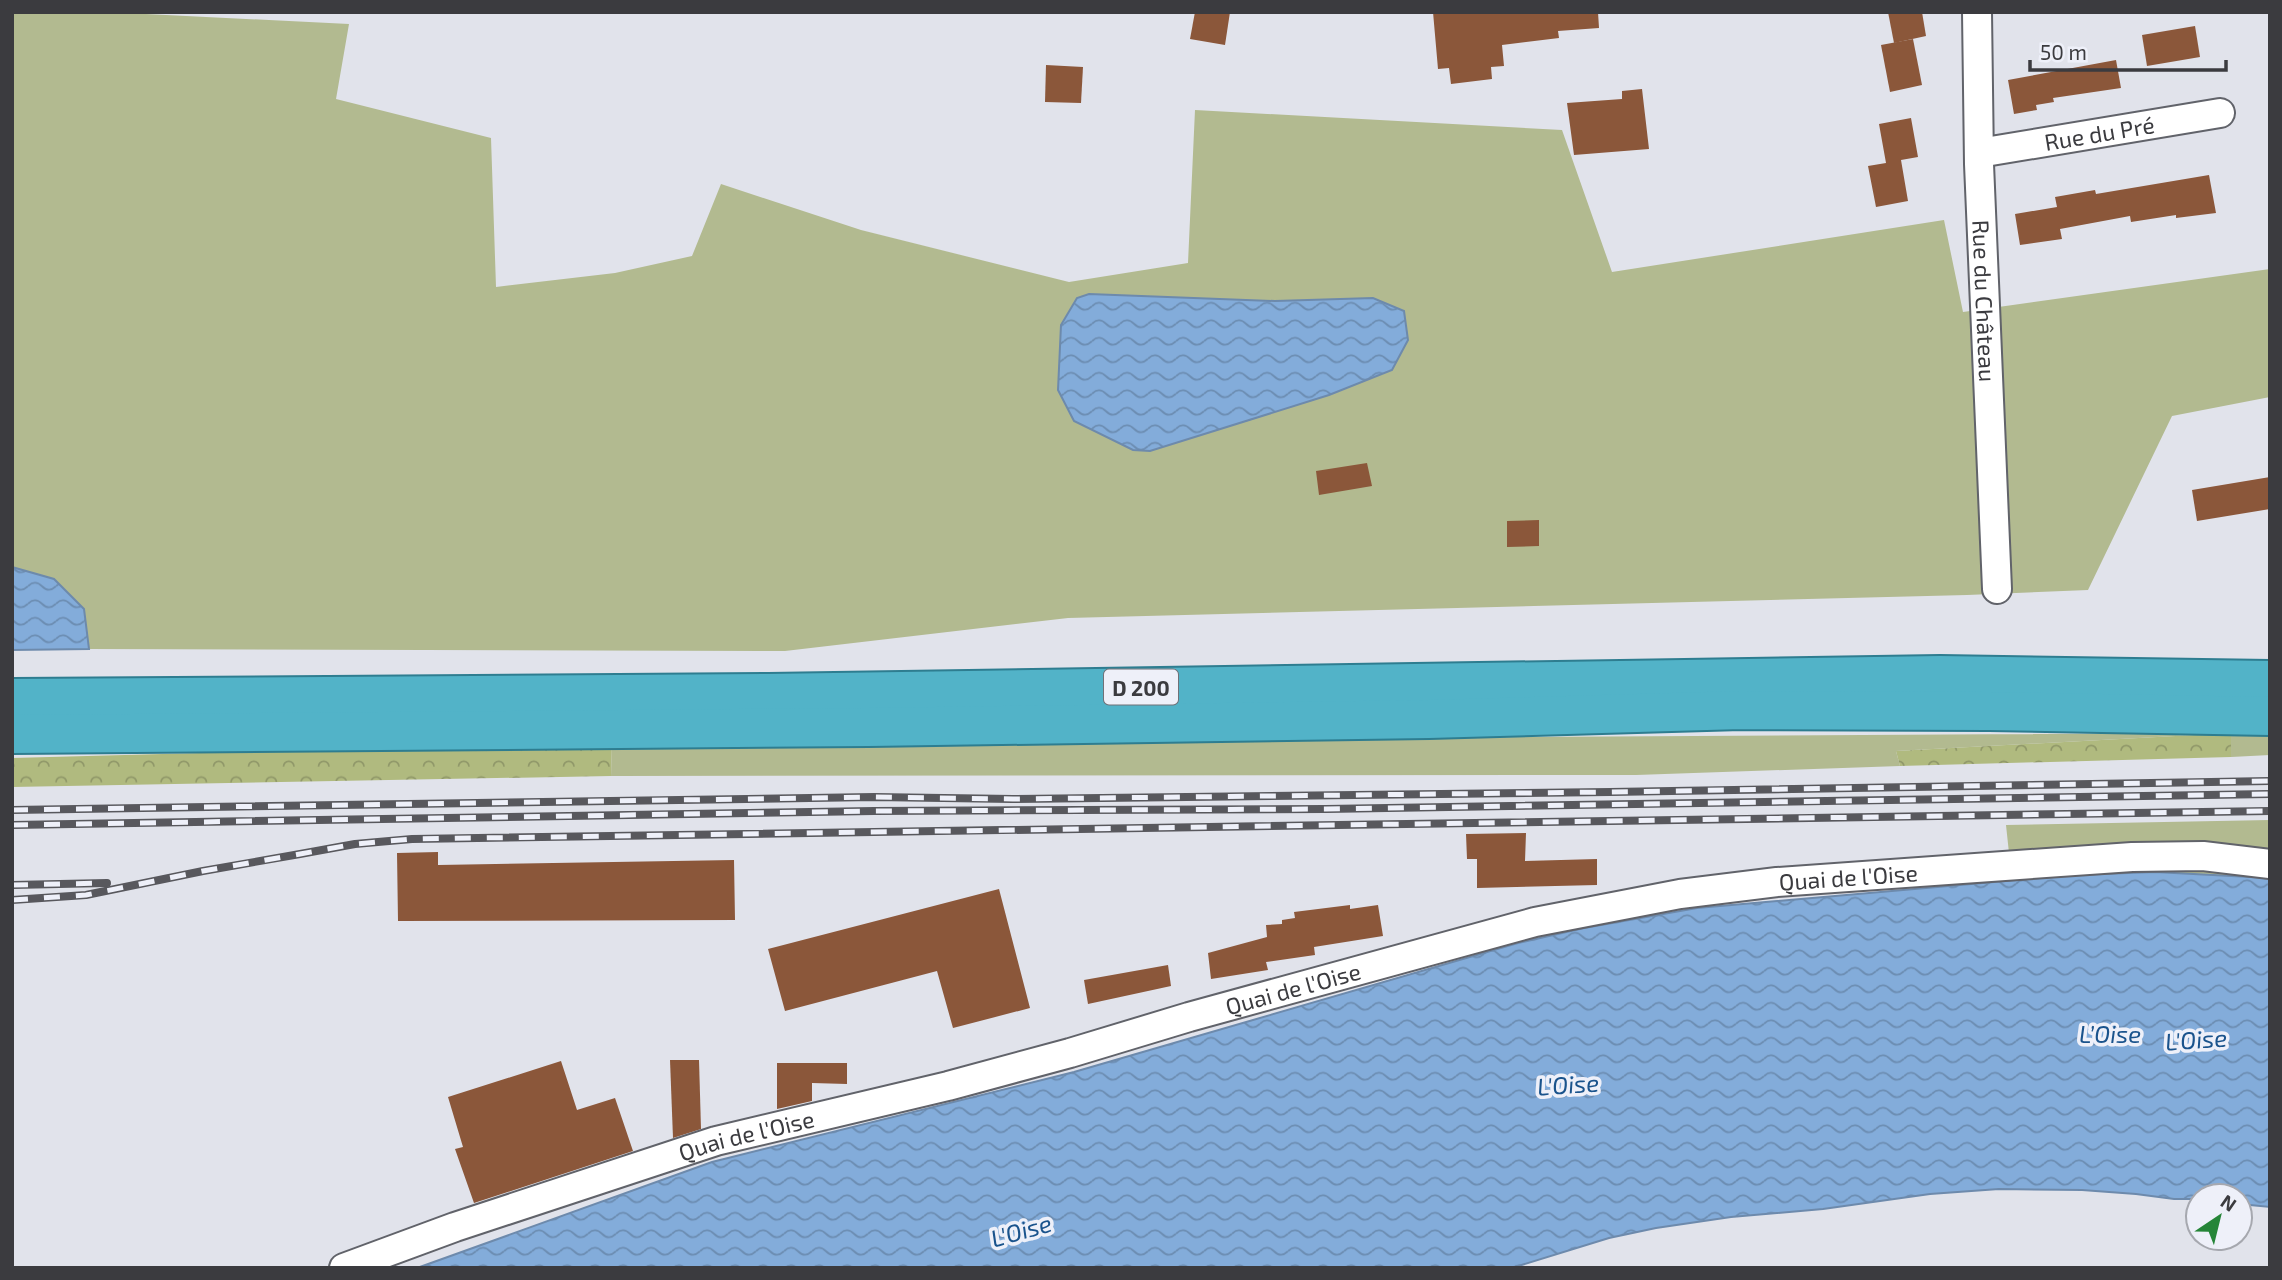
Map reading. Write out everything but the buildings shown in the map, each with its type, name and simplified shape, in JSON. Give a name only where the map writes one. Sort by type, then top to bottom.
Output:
[{"type":"highway","name":"D 200","points":[[12,698],[754,693],[1940,676],[2270,680]]},
{"type":"highway","name":"D 200","points":[[12,734],[882,727],[1429,719],[1741,710],[2270,716]]},
{"type":"street","name":"Rue du Château","points":[[1977,12],[1979,153],[1997,589]]},
{"type":"street","name":"Rue du Pré","points":[[1979,153],[2220,113]]},
{"type":"street","name":"Quai de l'Oise","points":[[344,1268],[455,1227],[716,1141],[1057,1057],[1189,1017],[1535,922],[1680,894],[1777,882],[2132,857],[2203,856],[2270,864]]},
{"type":"green space","points":[[12,12],[106,12],[349,24],[336,99],[491,138],[496,287],[615,273],[692,256],[721,184],[861,230],[1069,282],[1188,263],[1195,110],[1562,130],[1612,272],[1944,220],[1963,312],[2270,269],[2270,397],[2172,416],[2088,590],[1068,618],[785,651],[89,649],[83,609],[54,579],[12,567]],"holes":[[[1089,294],[1275,301],[1372,298],[1392,370],[1329,395],[1150,451],[1077,298]]]},
{"type":"green space","points":[[2231,733],[2270,735],[2270,755],[2231,757]]},
{"type":"green space","points":[[2231,733],[1896,751],[1900,766],[1636,775],[611,776],[612,742]]},
{"type":"green space","points":[[2231,733],[2231,757],[1900,766],[1896,751]]},
{"type":"green space","points":[[612,742],[611,776],[12,787],[12,758]]},
{"type":"green space","points":[[2270,820],[2270,878],[2155,872],[2012,881],[2006,825]]},
{"type":"water","points":[[1089,294],[1275,301],[1373,298],[1404,311],[1408,340],[1392,370],[1329,395],[1150,451],[1133,450],[1074,421],[1058,390],[1061,325],[1077,298]]},
{"type":"water","points":[[12,567],[54,579],[84,609],[89,649],[12,650]]},
{"type":"water","name":"L’Oise","points":[[2155,872],[2270,878],[2270,1207],[2254,1205],[2254,1182],[2184,1182],[2184,1199],[2082,1190],[1999,1189],[1930,1194],[1656,1228],[1609,1238],[1512,1268],[417,1268],[712,1162],[1074,1072],[1518,943],[1697,908],[2075,875]]},
{"type":"railway","points":[[12,810],[874,797],[1013,799],[1610,792],[2270,781]]},
{"type":"railway","points":[[12,825],[874,811],[1326,809],[2270,794]]},
{"type":"railway","points":[[12,900],[86,895],[355,844],[412,839],[2270,811]]},
{"type":"railway","points":[[12,885],[107,883]]},
{"type":"water label","name":"L'Oise","points":[[2196,1039]]},
{"type":"water label","name":"L'Oise","points":[[1568,1084]]},
{"type":"water label","name":"L'Oise","points":[[1021,1230]]}]
